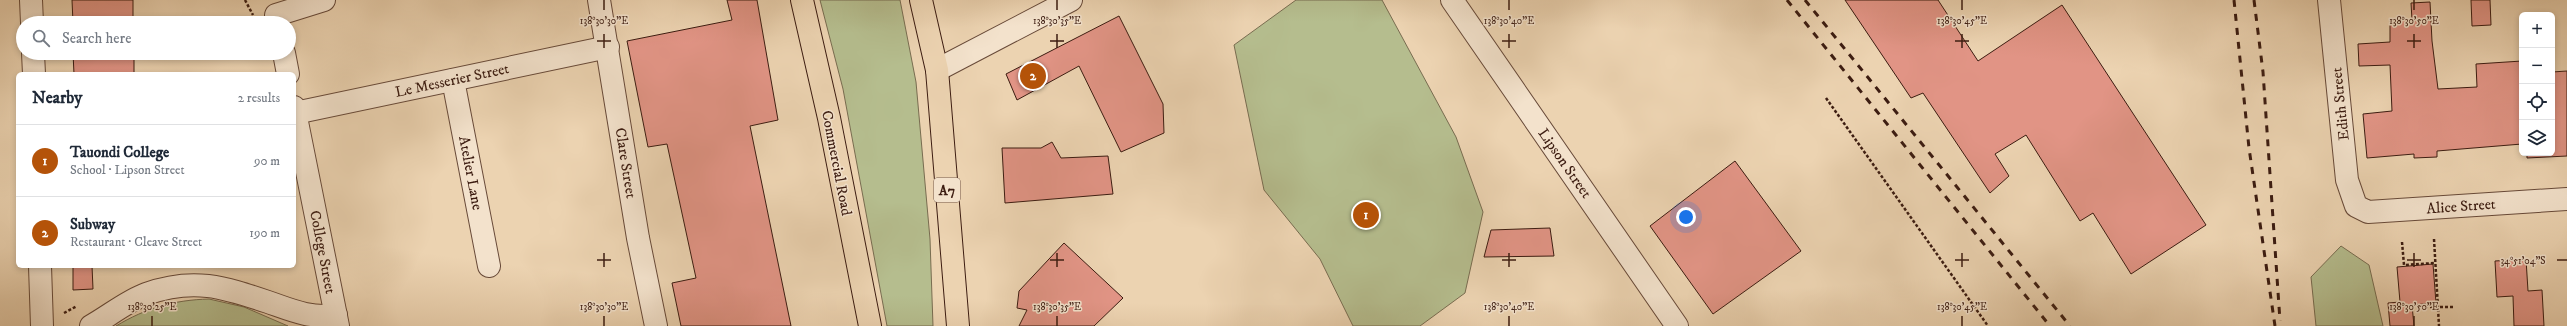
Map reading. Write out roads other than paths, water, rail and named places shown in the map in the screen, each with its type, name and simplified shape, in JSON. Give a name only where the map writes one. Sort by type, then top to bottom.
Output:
[{"type":"main road","name":"Commercial Road","points":[[802,0],[829,118],[870,326]]},
{"type":"main road","name":"A7","points":[[921,0],[937,70],[958,326]]},
{"type":"street","points":[[31,0],[32,16]]},
{"type":"street","points":[[274,13],[324,0]]},
{"type":"street","name":"Clare Street","points":[[600,0],[638,238],[656,326]]},
{"type":"street","points":[[937,70],[1071,0]]},
{"type":"street","name":"Lipson Street","points":[[1452,0],[1677,326]]},
{"type":"street","name":"Edith Street","points":[[2329,0],[2347,180],[2356,206]]},
{"type":"street","name":"Le Messerier Street","points":[[296,110],[453,80],[608,47]]},
{"type":"street","points":[[33,60],[34,72]]},
{"type":"street","points":[[285,60],[288,72]]},
{"type":"street","name":"Atelier Lane","points":[[453,80],[489,266]]},
{"type":"street","name":"College Street","points":[[296,115],[337,320]]},
{"type":"street","name":"Alice Street","points":[[2356,206],[2368,212],[2567,199]]},
{"type":"street","points":[[40,268],[42,326]]},
{"type":"street","points":[[91,326],[146,294],[183,284],[224,287],[306,316],[337,320]]},
{"type":"railway","points":[[1787,0],[2050,326]]},
{"type":"railway","points":[[1805,0],[2070,326]]},
{"type":"railway","points":[[2234,0],[2249,148],[2275,326]]},
{"type":"railway","points":[[2254,0],[2263,72],[2280,321]]},
{"type":"place","name":"Subway","points":[[1033,76]]},
{"type":"place","name":"Tauondi College","points":[[1366,215]]}]
